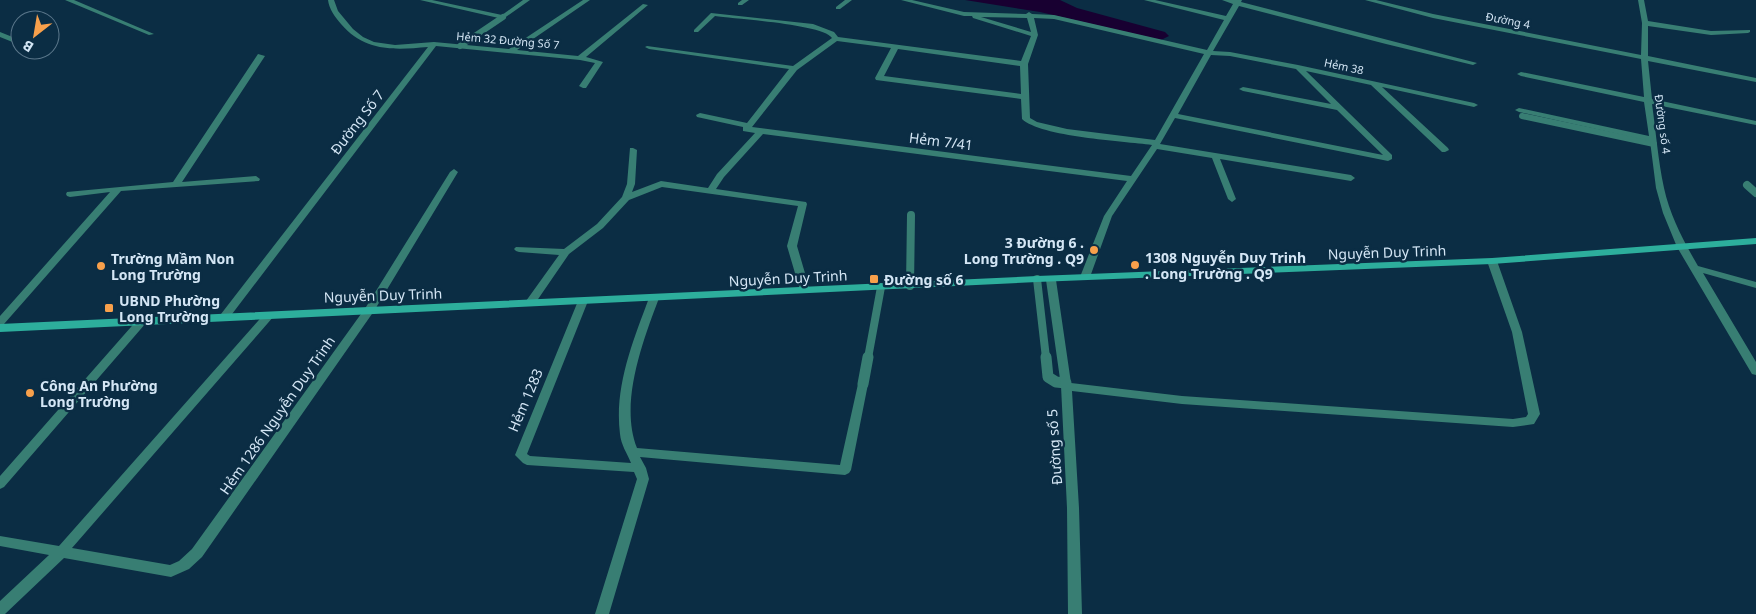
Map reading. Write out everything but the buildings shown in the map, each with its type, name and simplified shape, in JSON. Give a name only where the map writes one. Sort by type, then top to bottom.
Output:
[{"type":"main road","name":"Nguyễn Duy Trinh","points":[[0,328],[370,309],[654,298],[1037,279],[1051,280],[1085,277],[1492,261],[1756,241]]},
{"type":"street","points":[[68,0],[151,34]]},
{"type":"street","points":[[331,0],[332,8],[352,35],[371,44],[398,47],[434,44]]},
{"type":"street","points":[[423,0],[503,17],[527,0]]},
{"type":"street","points":[[512,51],[587,0]]},
{"type":"street","points":[[838,8],[849,0]]},
{"type":"street","points":[[904,0],[964,14],[1035,35]]},
{"type":"street","points":[[1147,0],[1228,19]]},
{"type":"street","points":[[1224,0],[1238,1],[1388,43],[1473,63]]},
{"type":"street","name":"Đường 4","points":[[1368,0],[1425,14],[1756,80]]},
{"type":"street","name":"Đường số 4","points":[[1640,0],[1645,23],[1644,58],[1648,100],[1663,200],[1682,247],[1756,371]]},
{"type":"street","points":[[1085,277],[1108,216],[1156,144],[1238,1]]},
{"type":"street","points":[[580,58],[645,5]]},
{"type":"street","points":[[696,31],[713,14],[823,28],[832,32],[836,39]]},
{"type":"street","name":"Hẻm 38","points":[[964,14],[1029,14],[1054,17],[1209,52],[1230,54],[1298,67],[1474,105]]},
{"type":"street","points":[[1029,14],[1035,35],[1024,64],[1026,119],[1030,124],[1351,178]]},
{"type":"street","points":[[1645,23],[1711,33],[1748,31]]},
{"type":"street","points":[[747,127],[794,68],[836,39],[1024,64]]},
{"type":"street","name":"Hẻm 32 Đường Số 7","points":[[434,44],[580,58]]},
{"type":"street","name":"Đường Số 7","points":[[225,316],[434,44]]},
{"type":"street","points":[[896,46],[879,78],[1025,98]]},
{"type":"street","points":[[650,47],[794,68]]},
{"type":"street","points":[[176,184],[261,56]]},
{"type":"street","points":[[580,58],[599,62],[583,86]]},
{"type":"street","points":[[1172,115],[1388,159],[1389,157],[1298,67]]},
{"type":"street","points":[[1521,74],[1756,122]]},
{"type":"street","points":[[1373,84],[1445,150]]},
{"type":"street","points":[[1244,89],[1339,108]]},
{"type":"street","points":[[1520,113],[1654,142]]},
{"type":"street","name":"Hẻm 7/41","points":[[700,114],[760,132],[1134,179]]},
{"type":"street","points":[[711,191],[720,176],[760,132]]},
{"type":"street","points":[[530,303],[566,252],[600,226],[626,198],[631,184],[633,150]]},
{"type":"street","points":[[1215,156],[1232,198]]},
{"type":"street","name":"Hẻm 1286 Nguyễn Duy Trinh","points":[[0,541],[63,550],[172,571],[184,565],[198,553],[370,309],[454,172]]},
{"type":"street","points":[[70,194],[256,179]]},
{"type":"street","points":[[626,198],[661,184],[803,204],[792,246],[805,290]]},
{"type":"street","points":[[0,322],[118,189]]},
{"type":"street","points":[[518,249],[566,252]]},
{"type":"street","points":[[1066,385],[1182,400],[1513,423],[1530,421],[1534,414],[1517,332],[1492,261]]},
{"type":"street","points":[[1694,268],[1756,285]]},
{"type":"street","name":"Đường số 5","points":[[1051,280],[1066,385],[1073,508],[1076,614]]},
{"type":"street","points":[[602,614],[643,479],[640,468],[630,452],[626,436],[625,404],[634,352],[654,298]]},
{"type":"street","name":"Hẻm 1283","points":[[583,301],[520,455],[527,460],[640,468]]},
{"type":"street","points":[[0,610],[63,550],[270,314]]},
{"type":"street","points":[[0,484],[142,321]]},
{"type":"street","points":[[630,452],[845,470],[863,384]]},
{"type":"lane","points":[[460,46],[503,17]]},
{"type":"lane","points":[[1746,185],[1756,193]]},
{"type":"lane","points":[[910,286],[911,215]]},
{"type":"lane","points":[[1037,279],[1048,377],[1066,385]]},
{"type":"lane","points":[[863,384],[881,287]]},
{"type":"shaded area","points":[[965,0],[1060,0],[1077,8],[1165,32],[1169,36],[1161,40],[1040,12]]},
{"type":"place","name":"3 Đường 6 . Long Trường . Q9","points":[[1094,250]]},
{"type":"place","name":"1308 Nguyễn Duy Trinh . Long Trường . Q9","points":[[1135,265]]},
{"type":"place","name":"Trường Mầm Non Long Trường","points":[[101,266]]},
{"type":"place","name":"Đường số 6","points":[[874,279]]},
{"type":"place","name":"UBND Phường Long Trường","points":[[109,308]]},
{"type":"place","name":"Công An Phường Long Trường","points":[[30,393]]}]
